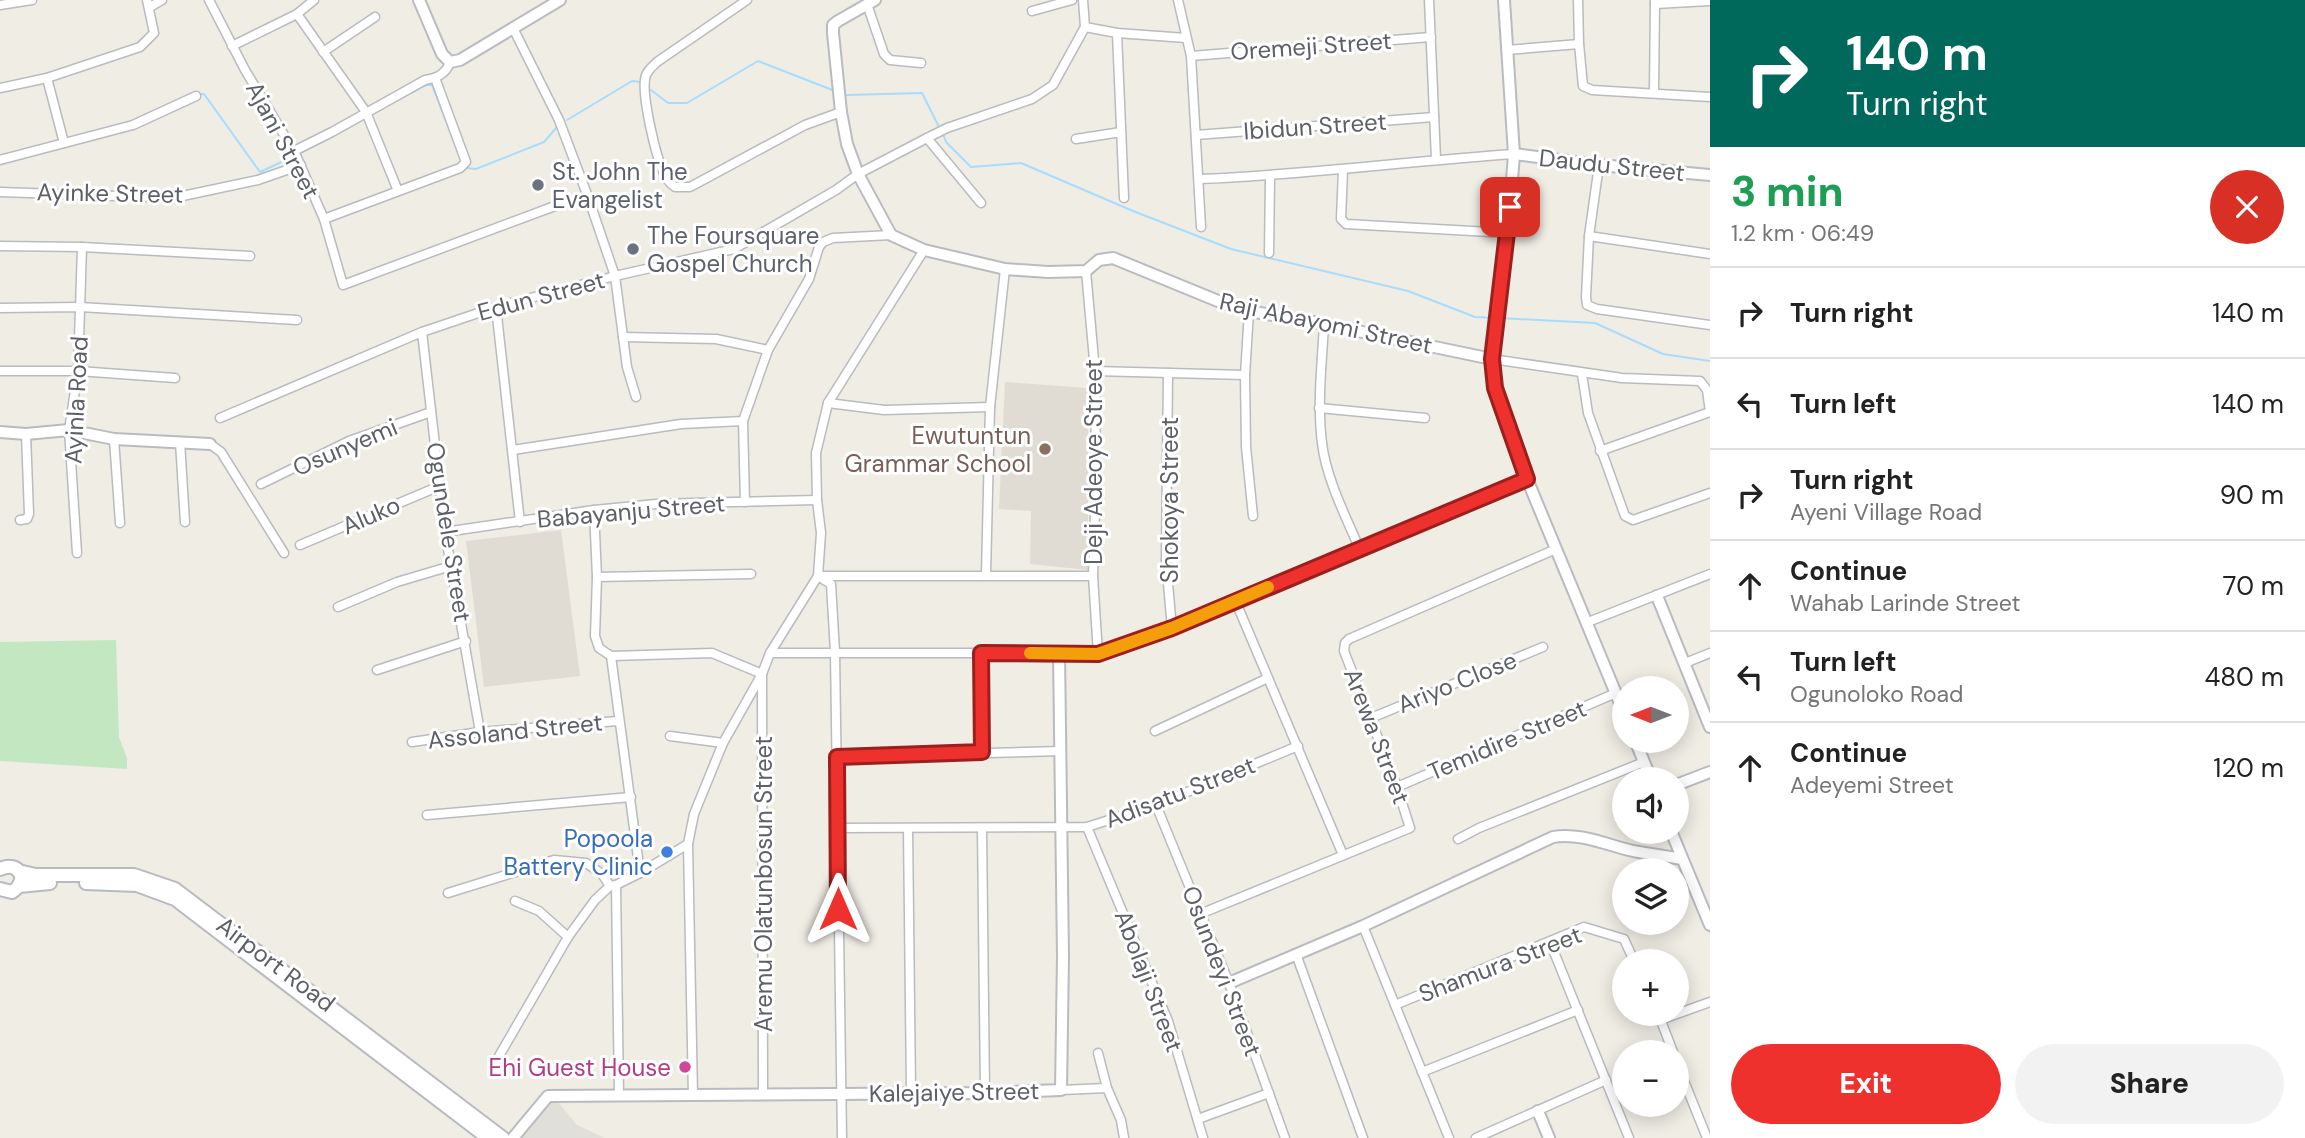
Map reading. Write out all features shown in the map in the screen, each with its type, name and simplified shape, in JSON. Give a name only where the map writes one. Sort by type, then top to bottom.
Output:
[{"type":"main road","points":[[6,868],[22,880],[19,886]]},
{"type":"main road","name":"Airport Road","points":[[6,868],[36,875],[134,875],[175,889],[503,1138]]},
{"type":"main road","name":"Airport Road","points":[[0,890],[12,892],[19,886],[38,883],[114,883],[137,885],[175,899],[488,1138]]},
{"type":"street","points":[[0,5],[32,0]]},
{"type":"street","points":[[0,88],[47,78],[140,47],[154,33],[149,4],[162,0]]},
{"type":"street","name":"Ajani Street","points":[[209,0],[232,46],[297,157],[324,219],[343,285],[588,197]]},
{"type":"street","points":[[232,46],[297,15],[314,0]]},
{"type":"street","points":[[419,0],[442,54],[450,62]]},
{"type":"street","points":[[450,62],[460,60],[560,0]]},
{"type":"street","points":[[747,0],[650,68],[643,93],[646,114],[666,179],[675,187],[690,187],[805,125],[841,112]]},
{"type":"street","points":[[1032,11],[1072,0]]},
{"type":"street","points":[[1083,0],[1085,27],[1117,33],[1186,38]]},
{"type":"street","points":[[1178,0],[1191,56],[1201,228]]},
{"type":"street","points":[[1429,0],[1437,159]]},
{"type":"street","points":[[1504,0],[1514,154],[1508,233],[1492,359],[1495,388],[1527,479],[1612,683]]},
{"type":"street","points":[[1578,0],[1581,80],[1587,89],[1710,97]]},
{"type":"street","points":[[1654,92],[1655,2],[1710,1]]},
{"type":"street","points":[[745,502],[743,421],[768,350],[809,279],[823,242],[832,238],[891,235],[858,174],[847,144],[841,112],[833,25],[871,2],[884,54],[895,61],[921,63]]},
{"type":"street","points":[[297,15],[366,112],[398,191]]},
{"type":"street","points":[[323,52],[375,17]]},
{"type":"street","name":"Edun Street","points":[[220,418],[422,332],[496,307],[615,276],[734,250],[836,190],[858,174],[927,138],[947,128],[1032,99],[1053,85],[1085,27]]},
{"type":"street","points":[[513,28],[559,120],[615,276],[627,367],[636,397]]},
{"type":"street","points":[[1117,33],[1124,198]]},
{"type":"street","name":"Oremeji Street","points":[[1191,56],[1431,37]]},
{"type":"street","points":[[1507,50],[1579,44]]},
{"type":"street","points":[[324,219],[460,169],[466,162],[435,78],[447,69],[450,62]]},
{"type":"street","points":[[47,78],[64,143]]},
{"type":"street","name":"Ayinke Street","points":[[0,192],[173,198],[258,180],[366,112],[425,80],[435,78]]},
{"type":"street","points":[[0,160],[133,125],[196,96]]},
{"type":"street","name":"Ibidun Street","points":[[1196,135],[1434,117]]},
{"type":"street","points":[[1076,139],[1121,132]]},
{"type":"street","points":[[927,138],[981,203]]},
{"type":"street","points":[[1199,179],[1270,177],[1362,166],[1514,154]]},
{"type":"street","name":"Daudu Street","points":[[1514,154],[1710,175]]},
{"type":"street","points":[[1599,165],[1589,236],[1586,302],[1591,308],[1710,326]]},
{"type":"street","points":[[1343,170],[1341,219],[1346,224],[1508,233]]},
{"type":"street","points":[[1269,253],[1270,177]]},
{"type":"street","name":"Raji Abayomi Street","points":[[891,235],[924,250],[1005,269],[1086,271],[1099,260],[1113,258],[1250,312],[1324,324],[1492,359]]},
{"type":"street","points":[[1589,236],[1710,254]]},
{"type":"street","points":[[0,246],[82,247],[250,256]]},
{"type":"street","name":"Ayinla Road","points":[[77,553],[69,429],[78,371],[82,247]]},
{"type":"street","points":[[693,1096],[688,844],[694,814],[723,743],[771,653],[818,576],[821,534],[816,453],[828,403],[924,250]]},
{"type":"street","points":[[986,575],[990,407],[1005,269]]},
{"type":"street","name":"Deji Adeoye Street","points":[[1086,271],[1095,371],[1093,576],[1098,654]]},
{"type":"street","points":[[0,308],[80,307],[297,320]]},
{"type":"street","points":[[496,307],[520,522]]},
{"type":"street","points":[[1250,312],[1245,375],[1246,447],[1253,516]]},
{"type":"street","points":[[1324,324],[1319,408],[1322,446],[1338,498],[1360,550]]},
{"type":"street","name":"Ogundele Street","points":[[422,332],[446,532],[480,732]]},
{"type":"street","points":[[623,337],[716,339],[768,350]]},
{"type":"street","points":[[1492,359],[1622,378],[1700,381],[1707,390],[1710,412],[1600,450]]},
{"type":"street","points":[[0,371],[78,371],[175,378]]},
{"type":"street","points":[[1095,371],[1245,375]]},
{"type":"street","name":"Shokoya Street","points":[[1168,373],[1166,562],[1172,628]]},
{"type":"street","points":[[1582,373],[1588,413],[1625,516],[1629,520],[1710,493]]},
{"type":"street","points":[[828,403],[884,410],[990,407]]},
{"type":"street","points":[[1319,408],[1425,418]]},
{"type":"street","name":"Osunyemi","points":[[261,484],[349,441],[431,412]]},
{"type":"street","points":[[513,450],[681,424],[743,421]]},
{"type":"street","points":[[0,432],[26,434],[69,429],[114,439],[210,443],[221,452],[285,553]]},
{"type":"street","points":[[20,520],[27,519],[29,514],[26,434]]},
{"type":"street","points":[[114,439],[120,523]]},
{"type":"street","points":[[180,442],[185,522]]},
{"type":"street","points":[[771,653],[1098,654],[1172,628],[1527,479]]},
{"type":"street","name":"Aluko","points":[[300,545],[442,485]]},
{"type":"street","name":"Babayanju Street","points":[[446,532],[594,510],[656,505],[817,500]]},
{"type":"street","points":[[594,510],[597,577],[595,636],[599,648],[611,656],[712,653],[762,674]]},
{"type":"street","name":"Arewa Street","points":[[1343,855],[1410,828],[1397,787],[1344,651],[1345,643],[1556,549]]},
{"type":"street","points":[[338,607],[397,582],[451,566]]},
{"type":"street","points":[[1588,622],[1710,574]]},
{"type":"street","points":[[597,577],[751,575]]},
{"type":"street","points":[[818,576],[1093,576]]},
{"type":"street","points":[[818,576],[831,584],[835,652],[842,1138]]},
{"type":"street","points":[[1657,596],[1710,727]]},
{"type":"street","points":[[1200,914],[1343,855],[1234,600]]},
{"type":"street","points":[[377,670],[466,641]]},
{"type":"street","name":"Ariyo Close","points":[[1371,718],[1543,647]]},
{"type":"street","points":[[981,653],[982,752]]},
{"type":"street","name":"Kalejaiye Street","points":[[513,1138],[548,1096],[985,1093],[1061,1090],[1063,957],[1059,828],[1059,653]]},
{"type":"street","points":[[1685,663],[1710,653]]},
{"type":"street","points":[[611,656],[640,873]]},
{"type":"street","name":"Aremu Olatunbosun Street","points":[[762,674],[764,1094]]},
{"type":"street","points":[[1155,731],[1268,678]]},
{"type":"street","name":"Temidire Street","points":[[1397,787],[1612,695]]},
{"type":"street","name":"Assoland Street","points":[[412,742],[480,732],[618,722]]},
{"type":"street","points":[[670,736],[723,743]]},
{"type":"street","name":"Adisatu Street","points":[[838,828],[1087,827],[1156,805],[1298,746]]},
{"type":"street","points":[[837,757],[1061,751]]},
{"type":"street","points":[[1641,753],[1646,767]]},
{"type":"street","points":[[1460,838],[1644,761]]},
{"type":"street","points":[[1689,780],[1710,772]]},
{"type":"street","points":[[427,815],[631,797]]},
{"type":"street","name":"Osundeyi Street","points":[[1156,805],[1229,983],[1284,1138]]},
{"type":"street","name":"Abolaji Street","points":[[1087,827],[1168,1021],[1203,1138]]},
{"type":"street","points":[[908,828],[911,1093]]},
{"type":"street","points":[[982,828],[985,1093]]},
{"type":"street","points":[[1229,983],[1363,926],[1553,837],[1581,837],[1676,858]]},
{"type":"street","points":[[495,1063],[568,937],[595,901],[613,886],[688,844]]},
{"type":"street","points":[[448,892],[554,860],[586,863],[613,886],[619,1096]]},
{"type":"street","points":[[1689,876],[1710,925]]},
{"type":"street","points":[[514,901],[539,911],[568,937]]},
{"type":"street","points":[[1363,926],[1449,1138]]},
{"type":"street","name":"Shamura Street","points":[[1395,1004],[1584,927],[1624,939],[1629,949]]},
{"type":"street","points":[[1550,942],[1629,1138]]},
{"type":"street","points":[[1296,954],[1363,1138]]},
{"type":"street","points":[[1689,1008],[1710,1002]]},
{"type":"street","points":[[1422,1072],[1578,1010]]},
{"type":"street","points":[[1098,1053],[1107,1088],[1121,1120],[1124,1138]]},
{"type":"street","points":[[1476,1138],[1606,1080]]},
{"type":"street","points":[[1061,1090],[1107,1088]]},
{"type":"street","points":[[1198,1119],[1269,1093]]},
{"type":"street","points":[[1689,1093],[1707,1138]]},
{"type":"street","points":[[1538,1111],[1549,1138]]},
{"type":"shaded area","name":"Ewutuntun Grammar School","points":[[1005,382],[1088,388],[1088,570],[1030,564],[1031,511],[999,509]]},
{"type":"shaded area","points":[[561,530],[580,676],[484,687],[466,541]]},
{"type":"shaded area","points":[[549,1091],[577,1125],[605,1138],[517,1138]]},
{"type":"green space","points":[[116,640],[119,737],[127,758],[127,769],[0,761],[0,642]]},
{"type":"waterway","points":[[651,90],[668,103],[687,103],[758,61],[835,91]]},
{"type":"waterway","points":[[567,120],[632,81],[641,82]]},
{"type":"waterway","points":[[403,97],[426,85],[432,85],[454,141]]},
{"type":"waterway","points":[[847,95],[922,93],[940,129]]},
{"type":"waterway","points":[[200,94],[204,94],[260,172],[292,157]]},
{"type":"waterway","points":[[467,168],[476,169],[544,142],[558,126]]},
{"type":"waterway","points":[[300,153],[348,128]]},
{"type":"waterway","points":[[943,134],[946,142],[971,167],[1021,163],[1231,249],[1408,291],[1475,317],[1494,318]]},
{"type":"waterway","points":[[1499,318],[1595,323],[1663,354],[1710,361]]},
{"type":"slow traffic","points":[[1030,653],[1098,654],[1172,628],[1268,587]]},
{"type":"place","name":"St. John The Evangelist","points":[[538,185]]},
{"type":"place","name":"The Foursquare Gospel Church","points":[[633,249]]},
{"type":"place","name":"Ewutuntun Grammar School","points":[[1045,449]]},
{"type":"place","name":"Popoola Battery Clinic","points":[[667,852]]},
{"type":"place","name":"Ehi Guest House","points":[[685,1067]]},
{"type":"route","points":[[838,909],[837,757],[982,752],[981,653],[1098,654],[1172,628],[1527,479],[1495,388],[1492,359],[1510,207]]}]
